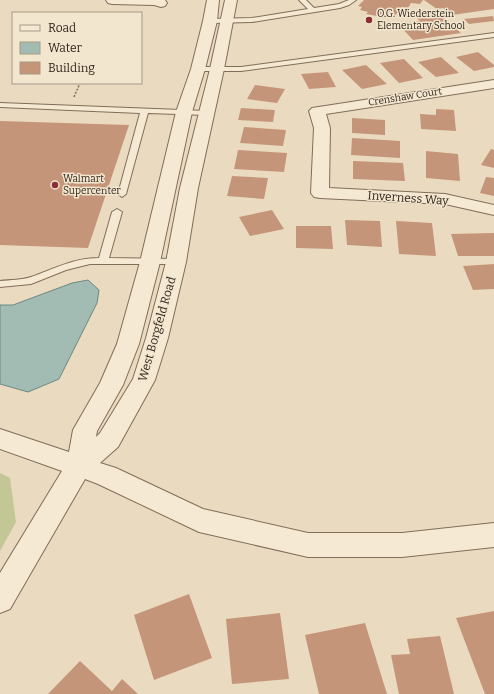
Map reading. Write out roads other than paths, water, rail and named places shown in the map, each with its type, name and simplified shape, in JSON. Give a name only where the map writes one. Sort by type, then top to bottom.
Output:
[{"type":"street","points":[[112,0],[156,1],[161,3]]},
{"type":"street","name":"West Borgfeld Road","points":[[79,466],[109,440],[144,380],[157,338],[176,262],[189,188],[217,69],[219,21],[213,0]]},
{"type":"street","name":"West Borgfeld Road","points":[[79,466],[85,430],[111,385],[128,344],[150,262],[184,112],[198,69],[219,21],[231,0]]},
{"type":"street","name":"Crenshaw Court","points":[[320,193],[322,128],[317,111],[494,84]]},
{"type":"street","name":"Inverness Way","points":[[320,193],[445,199],[494,210]]},
{"type":"street","points":[[0,439],[108,476],[200,520],[308,545],[402,545],[494,535]]},
{"type":"street","points":[[0,599],[79,466]]},
{"type":"lane","points":[[302,0],[313,10]]},
{"type":"lane","points":[[334,0],[340,6]]},
{"type":"lane","points":[[219,21],[252,20],[340,6],[353,0]]},
{"type":"lane","points":[[198,69],[241,68],[494,35]]},
{"type":"lane","points":[[0,105],[207,112]]},
{"type":"lane","points":[[122,194],[145,110]]},
{"type":"lane","points":[[103,262],[117,212]]},
{"type":"lane","points":[[0,284],[31,281],[63,267],[90,261],[176,262]]},
{"type":"water","points":[[88,280],[99,290],[97,303],[59,379],[28,392],[0,384],[0,305],[13,305],[72,283]]},
{"type":"place","name":"O.G. Wiederstein Elementary School","points":[[369,20]]},
{"type":"place","name":"Walmart Supercenter","points":[[55,185]]}]
